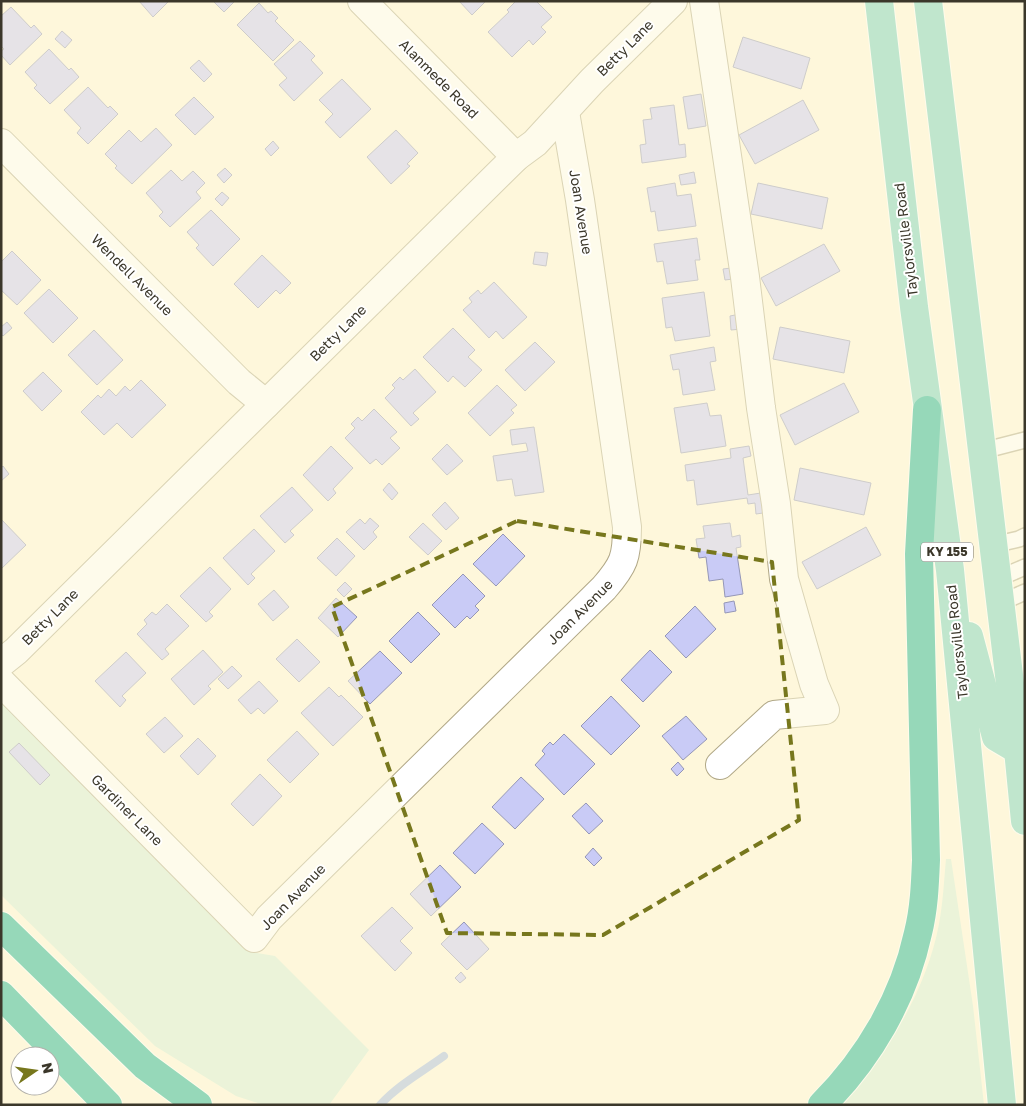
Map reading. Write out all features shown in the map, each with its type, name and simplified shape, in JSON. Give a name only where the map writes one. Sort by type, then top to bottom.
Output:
[{"type":"highway","points":[[822,1105],[855,1068],[875,1040],[888,1014],[903,983],[911,960],[919,932],[924,899],[926,860],[919,554],[927,410]]},
{"type":"highway","points":[[1,926],[145,1066],[198,1105]]},
{"type":"highway","points":[[1,995],[108,1105]]},
{"type":"main road","name":"Taylorsville Road","points":[[879,1],[927,410],[950,570],[1002,1105]]},
{"type":"main road","name":"KY 155","points":[[928,1],[1020,755],[1025,821]]},
{"type":"main road","points":[[950,570],[988,704],[992,727],[996,737],[1020,755]]},
{"type":"street","name":"Alanmede Road","points":[[362,1],[516,158]]},
{"type":"street","name":"Betty Lane","points":[[1,663],[23,644],[516,158],[535,143],[592,81],[673,1]]},
{"type":"street","points":[[704,1],[745,277],[761,408],[776,504],[784,580],[814,684],[825,710],[774,715],[720,765]]},
{"type":"street","name":"Joan Avenue","points":[[254,938],[270,918],[604,588],[618,572],[623,562],[627,548],[627,527],[580,200],[565,112]]},
{"type":"street","name":"Wendell Avenue","points":[[1,143],[239,382],[266,404]]},
{"type":"street","name":"Gardiner Lane","points":[[1,682],[254,938]]},
{"type":"lane","points":[[982,451],[1025,440]]},
{"type":"lane","points":[[993,545],[1025,536]]},
{"type":"lane","points":[[999,591],[1025,567]]},
{"type":"lane","points":[[999,591],[1025,592]]},
{"type":"highlighted area","points":[[517,521],[772,562],[799,820],[603,935],[447,933],[332,607]]},
{"type":"green space","points":[[1,702],[251,952],[275,956],[369,1050],[329,1105],[264,1105],[236,1096],[155,1046],[1,895]]},
{"type":"green space","points":[[946,859],[951,859],[973,1006],[984,1105],[838,1105],[881,1055],[913,1001],[928,963],[939,924]]},
{"type":"building","points":[[139,1],[169,1],[153,17]]},
{"type":"building","points":[[213,1],[235,1],[224,12]]},
{"type":"building","points":[[459,1],[486,1],[472,15]]},
{"type":"building","points":[[516,1],[536,1],[552,17],[541,27],[546,32],[533,45],[529,40],[512,57],[488,32],[509,12],[507,10]]},
{"type":"building","points":[[259,3],[268,13],[271,11],[278,18],[275,21],[294,40],[273,61],[237,25]]},
{"type":"building","points":[[11,7],[31,28],[34,25],[42,34],[10,65],[1,55],[1,51],[4,49],[1,46],[1,16]]},
{"type":"building","points":[[62,31],[72,40],[65,48],[55,39]]},
{"type":"building","points":[[743,37],[810,58],[801,89],[733,67]]},
{"type":"building","points":[[300,41],[315,56],[311,60],[323,73],[294,101],[279,85],[287,78],[274,64]]},
{"type":"building","points":[[49,49],[69,70],[71,68],[79,77],[50,104],[34,88],[37,85],[25,72]]},
{"type":"building","points":[[199,60],[212,74],[204,82],[190,68]]},
{"type":"building","points":[[342,79],[371,109],[340,138],[325,122],[333,114],[319,100]]},
{"type":"building","points":[[88,87],[108,108],[110,106],[118,114],[88,144],[77,133],[81,128],[64,110]]},
{"type":"building","points":[[701,94],[706,126],[688,129],[683,97]]},
{"type":"building","points":[[194,97],[214,117],[195,135],[175,115]]},
{"type":"building","points":[[803,100],[819,130],[755,164],[739,135]]},
{"type":"building","points":[[674,105],[679,145],[685,144],[686,157],[642,163],[640,145],[646,144],[643,120],[652,119],[650,108]]},
{"type":"building","points":[[156,128],[172,145],[132,184],[115,168],[117,166],[105,154],[129,130],[141,142]]},
{"type":"building","points":[[396,130],[418,153],[407,164],[410,166],[391,184],[367,157]]},
{"type":"building","points":[[273,141],[279,148],[271,156],[265,149]]},
{"type":"building","points":[[225,168],[232,175],[224,183],[217,175]]},
{"type":"building","points":[[171,170],[182,181],[193,171],[205,183],[196,192],[201,198],[170,227],[159,216],[163,212],[146,193]]},
{"type":"building","points":[[694,172],[696,183],[681,185],[679,175]]},
{"type":"building","points":[[675,183],[677,196],[691,194],[696,226],[658,231],[655,211],[651,212],[647,188]]},
{"type":"building","points":[[758,183],[828,198],[822,229],[751,214]]},
{"type":"building","points":[[222,192],[229,198],[222,206],[215,199]]},
{"type":"building","points":[[211,210],[240,239],[213,266],[196,248],[199,245],[187,232]]},
{"type":"building","points":[[697,238],[700,260],[695,260],[698,280],[667,284],[663,261],[657,262],[654,244]]},
{"type":"building","points":[[824,244],[840,271],[776,306],[761,278]]},
{"type":"building","points":[[12,251],[41,280],[17,305],[1,290],[1,262]]},
{"type":"building","points":[[535,252],[548,253],[546,266],[533,264]]},
{"type":"building","points":[[262,255],[291,283],[280,294],[276,290],[258,308],[234,284]]},
{"type":"building","points":[[731,268],[733,279],[725,280],[723,269]]},
{"type":"building","points":[[494,282],[527,317],[503,339],[496,331],[489,338],[463,310],[472,302],[469,298],[478,290],[481,294]]},
{"type":"building","points":[[49,289],[78,318],[53,343],[24,313]]},
{"type":"building","points":[[704,292],[710,336],[675,341],[672,327],[666,328],[662,298]]},
{"type":"building","points":[[740,314],[742,329],[731,330],[730,316]]},
{"type":"building","points":[[7,322],[12,328],[3,336],[1,334],[1,327]]},
{"type":"building","points":[[780,327],[850,341],[844,373],[773,359]]},
{"type":"building","points":[[453,328],[475,350],[468,357],[482,370],[465,387],[453,376],[448,382],[423,357]]},
{"type":"building","points":[[94,330],[123,360],[97,385],[68,355]]},
{"type":"building","points":[[535,342],[555,362],[525,391],[505,370]]},
{"type":"building","points":[[714,347],[716,361],[710,362],[715,390],[683,395],[679,369],[673,370],[670,355]]},
{"type":"building","points":[[415,369],[436,392],[413,413],[419,419],[411,426],[385,398],[395,388],[392,385],[400,377],[403,380]]},
{"type":"building","points":[[43,372],[62,391],[42,411],[23,391]]},
{"type":"building","points":[[141,380],[166,405],[132,438],[117,423],[104,435],[81,412],[98,395],[101,398],[109,389],[116,396],[125,386],[130,391]]},
{"type":"building","points":[[844,383],[859,412],[795,445],[780,415]]},
{"type":"building","points":[[497,385],[517,405],[511,410],[514,413],[490,436],[468,413]]},
{"type":"building","points":[[707,403],[710,416],[721,415],[726,446],[681,453],[674,408]]},
{"type":"building","points":[[374,409],[397,432],[390,438],[400,448],[382,465],[376,459],[370,464],[345,438],[355,428],[351,424],[358,417],[362,421]]},
{"type":"building","points":[[534,427],[544,492],[515,496],[512,479],[497,481],[493,456],[528,451],[526,443],[512,445],[510,430]]},
{"type":"building","points":[[447,444],[463,461],[447,475],[432,459]]},
{"type":"building","points":[[331,446],[353,468],[333,489],[336,493],[328,501],[303,475]]},
{"type":"building","points":[[749,446],[751,456],[743,458],[748,495],[767,492],[770,512],[756,514],[755,503],[748,504],[747,498],[697,505],[694,480],[687,481],[685,465],[731,458],[730,449]]},
{"type":"building","points":[[3,466],[9,474],[1,481],[1,468]]},
{"type":"building","points":[[800,468],[871,483],[864,515],[794,500]]},
{"type":"building","points":[[389,483],[398,493],[392,500],[383,490]]},
{"type":"building","points":[[292,487],[313,510],[290,531],[294,535],[285,543],[260,516]]},
{"type":"building","points":[[445,502],[459,518],[446,530],[432,515]]},
{"type":"building","points":[[370,518],[379,526],[373,532],[377,537],[364,550],[346,532],[360,519],[365,524]]},
{"type":"building","points":[[1,519],[26,545],[1,569]]},
{"type":"building","points":[[423,523],[442,541],[428,555],[409,537]]},
{"type":"building","points":[[730,523],[732,537],[740,535],[741,547],[736,548],[743,594],[725,597],[723,579],[709,581],[706,557],[699,558],[696,539],[705,538],[703,526]]},
{"type":"building","points":[[866,527],[881,555],[817,589],[802,562]]},
{"type":"building","points":[[254,529],[275,551],[251,574],[255,578],[248,585],[223,558]]},
{"type":"building","points":[[503,534],[525,556],[496,586],[473,564]]},
{"type":"building","points":[[337,538],[355,556],[336,576],[317,558]]},
{"type":"building","points":[[210,567],[231,589],[209,612],[213,616],[206,622],[180,596]]},
{"type":"building","points":[[463,574],[485,596],[475,606],[479,610],[470,619],[467,616],[455,628],[432,605]]},
{"type":"building","points":[[345,582],[352,589],[344,597],[337,590]]},
{"type":"building","points":[[274,590],[289,607],[273,621],[258,604]]},
{"type":"building","points":[[336,598],[357,617],[338,637],[318,618]]},
{"type":"building","points":[[734,601],[736,611],[725,613],[724,603]]},
{"type":"building","points":[[167,604],[189,626],[165,649],[169,654],[162,660],[137,634],[147,624],[144,620],[152,612],[156,615]]},
{"type":"building","points":[[695,606],[716,629],[686,658],[665,636]]},
{"type":"building","points":[[418,612],[440,634],[411,663],[389,641]]},
{"type":"building","points":[[297,639],[320,662],[299,682],[276,659]]},
{"type":"building","points":[[203,650],[223,672],[208,686],[211,689],[194,705],[171,679]]},
{"type":"building","points":[[650,650],[672,672],[643,702],[621,680]]},
{"type":"building","points":[[380,651],[402,673],[370,704],[348,681]]},
{"type":"building","points":[[126,652],[146,673],[122,696],[126,700],[120,707],[95,681]]},
{"type":"building","points":[[232,666],[242,676],[228,689],[218,679]]},
{"type":"building","points":[[259,681],[278,701],[264,714],[258,708],[251,714],[238,700]]},
{"type":"building","points":[[329,687],[339,697],[341,695],[363,717],[333,746],[301,713]]},
{"type":"building","points":[[611,696],[640,726],[611,755],[581,726]]},
{"type":"building","points":[[686,716],[707,739],[683,760],[662,736]]},
{"type":"building","points":[[165,717],[183,736],[164,753],[146,734]]},
{"type":"building","points":[[297,731],[319,754],[290,783],[267,760]]},
{"type":"building","points":[[564,734],[595,764],[564,795],[535,765],[545,754],[542,751],[545,747],[550,742],[553,745]]},
{"type":"building","points":[[198,738],[216,756],[198,775],[180,756]]},
{"type":"building","points":[[19,743],[50,775],[40,785],[9,752]]},
{"type":"building","points":[[678,762],[684,769],[677,776],[671,769]]},
{"type":"building","points":[[260,774],[282,796],[253,826],[231,804]]},
{"type":"building","points":[[521,777],[544,799],[515,829],[492,807]]},
{"type":"building","points":[[586,803],[603,821],[589,834],[572,816]]},
{"type":"building","points":[[482,823],[504,844],[475,874],[453,853]]},
{"type":"building","points":[[593,848],[602,858],[594,866],[585,857]]},
{"type":"building","points":[[440,865],[461,887],[431,916],[410,894]]},
{"type":"building","points":[[392,907],[413,928],[400,941],[412,953],[395,971],[361,936]]},
{"type":"building","points":[[464,922],[489,949],[467,970],[441,944]]},
{"type":"building","points":[[461,972],[466,978],[460,983],[455,978]]},
{"type":"waterway","points":[[380,1105],[402,1085],[444,1056]]}]
